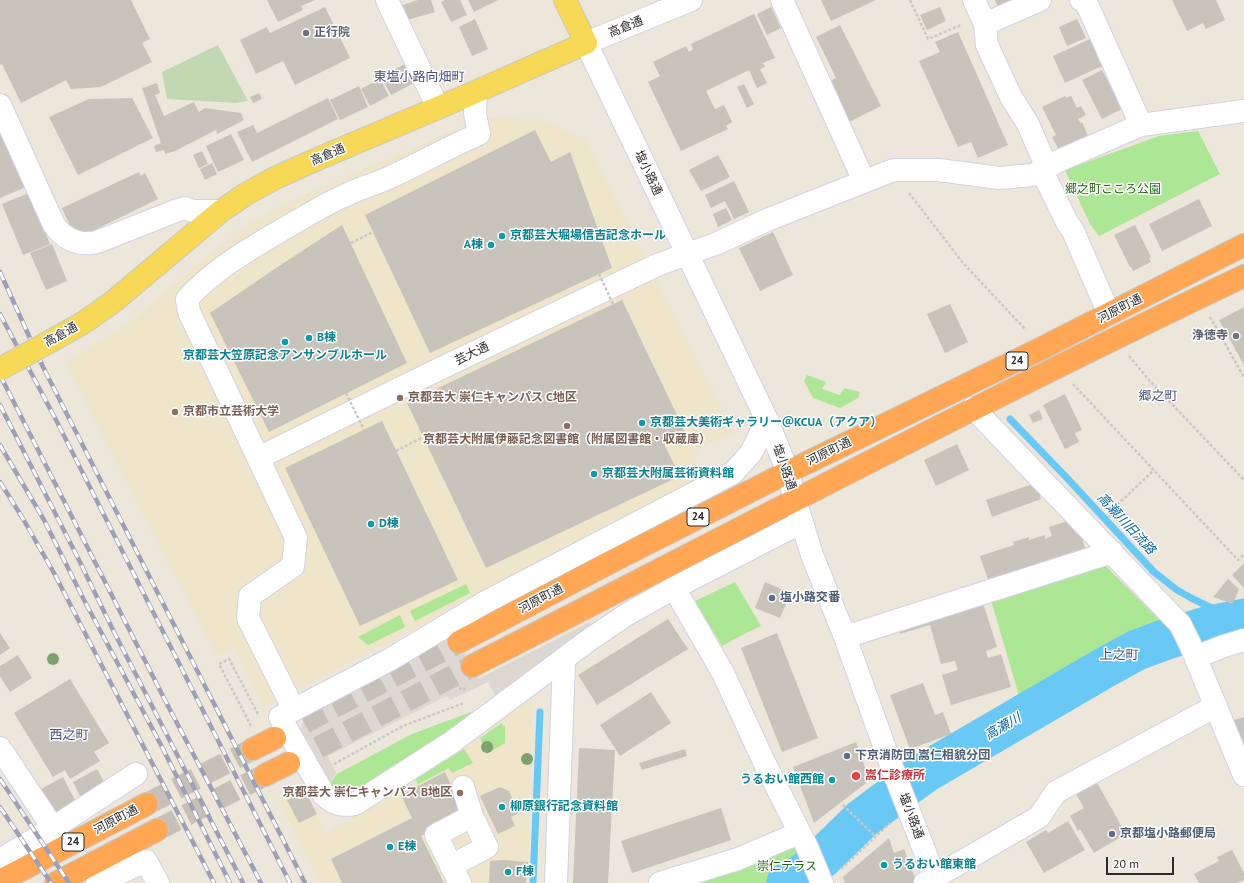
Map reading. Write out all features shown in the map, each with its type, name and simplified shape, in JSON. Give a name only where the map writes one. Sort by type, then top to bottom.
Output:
[{"type":"highway","name":"河原町通","points":[[460,642],[609,563],[788,472],[1042,348],[1244,244]]},
{"type":"highway","name":"河原町通","points":[[472,666],[973,408],[1244,276]]},
{"type":"highway","points":[[253,739],[275,738]]},
{"type":"highway","points":[[265,775],[289,762]]},
{"type":"highway","name":"河原町通","points":[[0,881],[146,804]]},
{"type":"highway","name":"24","points":[[56,883],[157,830]]},
{"type":"main road","name":"塩小路通","points":[[565,0],[586,43]]},
{"type":"main road","name":"高倉通","points":[[0,369],[83,323],[114,301],[221,211],[246,194],[275,178],[322,157],[476,92],[586,43]]},
{"type":"street","points":[[387,0],[438,108]]},
{"type":"street","points":[[782,0],[864,181]]},
{"type":"street","points":[[974,0],[985,24],[987,45],[1010,96],[1028,124],[1044,161],[1042,171],[1068,224],[1073,231],[1109,314]]},
{"type":"street","points":[[985,24],[1040,0]]},
{"type":"street","points":[[1081,0],[1086,2],[1140,125]]},
{"type":"street","name":"高倉通","points":[[586,43],[688,1]]},
{"type":"street","name":"塩小路通","points":[[586,43],[766,418],[788,472],[812,555],[845,637],[891,765],[901,815],[932,881]]},
{"type":"street","points":[[294,710],[248,618],[250,596],[293,566],[296,538],[189,312],[187,298],[199,286],[260,243],[320,208],[345,195],[386,179],[479,134],[475,113],[476,92]]},
{"type":"street","points":[[0,105],[54,225],[62,235],[73,241],[85,244],[97,242],[185,208],[192,211],[221,211]]},
{"type":"street","points":[[894,170],[939,170],[999,178],[1032,175],[1042,171],[1056,162],[1140,125],[1244,111]]},
{"type":"street","name":"芸大通","points":[[258,458],[427,375],[658,265],[718,243],[767,220],[894,170]]},
{"type":"street","points":[[973,408],[1106,545],[1180,624],[1193,650],[1244,775]]},
{"type":"street","points":[[766,418],[751,453],[733,473],[484,602],[391,659],[280,717],[324,795],[338,805],[349,805],[360,801],[452,742],[589,640],[626,615],[674,588],[802,522]]},
{"type":"street","points":[[845,637],[1106,545]]},
{"type":"street","points":[[674,588],[723,672],[765,764],[803,840],[827,877]]},
{"type":"street","points":[[1193,650],[1224,646],[1244,640]]},
{"type":"street","points":[[556,883],[564,660]]},
{"type":"street","points":[[932,881],[1039,817],[1056,792],[1216,706]]},
{"type":"street","points":[[0,748],[53,828]]},
{"type":"street","points":[[0,860],[53,828],[136,774]]},
{"type":"street","points":[[463,787],[472,816],[487,847],[456,874],[436,835],[472,816]]},
{"type":"street","points":[[660,883],[803,840]]},
{"type":"street","points":[[97,883],[146,861],[158,883]]},
{"type":"path","points":[[910,0],[928,40],[961,25]]},
{"type":"path","points":[[894,170],[913,198],[963,263],[1042,348]]},
{"type":"path","points":[[351,243],[373,232]]},
{"type":"path","points":[[599,274],[613,304]]},
{"type":"path","points":[[1199,297],[1244,376]]},
{"type":"path","points":[[1119,336],[1126,352],[1149,380],[1244,480]]},
{"type":"path","points":[[1061,365],[1070,380],[1238,560],[1244,554]]},
{"type":"path","points":[[346,393],[364,430]]},
{"type":"path","points":[[396,451],[423,437]]},
{"type":"path","points":[[1106,545],[1114,508],[1154,470]]},
{"type":"path","points":[[253,739],[219,664],[229,659],[258,715]]},
{"type":"path","points":[[457,683],[461,690],[467,687]]},
{"type":"path","points":[[334,764],[403,726],[470,701]]},
{"type":"path","points":[[843,805],[875,836]]},
{"type":"path","points":[[827,877],[901,815]]},
{"type":"shaded area","name":"京都芸大 崇仁キャンパス C地区","points":[[484,117],[542,120],[586,140],[734,433],[698,449],[691,482],[264,707],[234,646],[216,656],[65,362],[125,326],[236,233],[273,209]]},
{"type":"shaded area","points":[[590,622],[593,628],[496,697],[488,682],[450,700],[447,696],[328,756],[336,773],[330,784],[302,736],[301,728],[306,714],[453,630],[478,679]]},
{"type":"shaded area","name":"京都芸大 崇仁キャンパス B地区","points":[[532,697],[528,883],[321,883],[277,799],[303,787],[326,834],[452,753],[483,735]]},
{"type":"green space","points":[[218,45],[248,101],[236,103],[167,99],[162,72]]},
{"type":"green space","name":"郷之町こころ公園","points":[[1198,131],[1220,174],[1099,236],[1090,224],[1065,170],[1159,136]]},
{"type":"green space","points":[[807,375],[826,382],[822,389],[840,395],[844,388],[860,392],[858,398],[840,408],[813,398],[804,381]]},
{"type":"green space","points":[[1103,563],[1168,629],[1127,642],[1020,699],[990,597]]},
{"type":"green space","points":[[735,582],[761,626],[722,646],[695,601]]},
{"type":"green space","points":[[466,584],[470,593],[415,621],[410,611]]},
{"type":"green space","points":[[400,615],[405,627],[368,645],[358,637]]},
{"type":"green space","points":[[471,712],[473,714],[358,790],[342,790],[330,784],[337,774],[412,734]]},
{"type":"green space","points":[[502,723],[503,726],[505,726],[505,743],[487,754],[480,738]]},
{"type":"green space","points":[[464,749],[473,763],[452,773],[449,768],[418,784],[416,779]]},
{"type":"green space","name":"崇仁テラス","points":[[795,846],[812,883],[690,883]]},
{"type":"building","points":[[0,0],[131,0],[150,39],[142,43],[152,62],[101,87],[71,89],[66,80],[21,103],[2,64],[0,65]]},
{"type":"building","points":[[267,0],[315,0],[301,6],[303,10],[278,22]]},
{"type":"building","points":[[418,0],[431,0],[435,12],[404,21],[400,6]]},
{"type":"building","points":[[444,0],[460,0],[467,15],[451,22],[441,2]]},
{"type":"building","points":[[468,0],[498,0],[474,12]]},
{"type":"building","points":[[821,0],[876,0],[831,21]]},
{"type":"building","points":[[995,0],[1009,0],[1010,2],[998,7]]},
{"type":"building","points":[[1172,0],[1216,0],[1225,20],[1206,29],[1203,23],[1187,31]]},
{"type":"building","points":[[325,7],[350,58],[295,85],[283,61],[256,74],[240,40],[267,27],[270,33]]},
{"type":"building","points":[[771,7],[781,28],[767,35],[757,14]]},
{"type":"building","points":[[940,7],[946,21],[927,30],[920,15]]},
{"type":"building","points":[[754,14],[775,58],[763,63],[765,67],[760,69],[767,83],[757,88],[749,70],[706,91],[715,109],[724,105],[732,122],[726,126],[728,129],[681,151],[648,82],[660,76],[653,62],[686,46],[689,52],[693,49],[691,44]]},
{"type":"building","points":[[475,19],[488,49],[472,56],[459,27]]},
{"type":"building","points":[[1077,19],[1086,38],[1067,46],[1059,27]]},
{"type":"building","points":[[840,25],[881,106],[847,123],[827,82],[836,78],[816,37]]},
{"type":"building","points":[[958,32],[1008,145],[978,158],[971,142],[958,147],[919,61],[940,52],[935,42]]},
{"type":"building","points":[[1090,39],[1102,66],[1065,83],[1053,56]]},
{"type":"building","points":[[405,64],[414,83],[391,95],[381,76]]},
{"type":"building","points":[[1102,70],[1122,109],[1102,119],[1082,80]]},
{"type":"building","points":[[380,79],[389,96],[370,106],[361,89]]},
{"type":"building","points":[[157,83],[160,93],[155,95],[164,116],[194,102],[199,112],[205,108],[241,113],[244,120],[217,134],[216,130],[175,151],[165,154],[164,150],[156,152],[154,146],[161,143],[142,88]]},
{"type":"building","points":[[744,84],[754,104],[747,108],[737,87]]},
{"type":"building","points":[[359,86],[368,107],[340,120],[330,100]]},
{"type":"building","points":[[259,93],[262,99],[253,103],[250,97]]},
{"type":"building","points":[[1065,96],[1066,98],[1071,96],[1077,108],[1081,106],[1086,115],[1078,119],[1081,123],[1082,122],[1088,136],[1059,150],[1052,137],[1056,135],[1042,107]]},
{"type":"building","points":[[132,98],[153,138],[78,175],[49,117],[89,99]]},
{"type":"building","points":[[328,98],[338,119],[252,162],[237,132],[253,125],[257,133]]},
{"type":"building","points":[[0,128],[26,187],[0,198]]},
{"type":"building","name":"A棟","points":[[535,130],[551,162],[570,152],[612,268],[430,353],[365,215]]},
{"type":"building","points":[[231,134],[244,160],[218,172],[206,146]]},
{"type":"building","points":[[202,151],[208,164],[199,168],[193,155]]},
{"type":"building","points":[[718,155],[730,177],[701,191],[689,170]]},
{"type":"building","points":[[212,163],[217,174],[205,180],[200,169]]},
{"type":"building","points":[[139,172],[141,176],[145,173],[158,199],[76,239],[62,208]]},
{"type":"building","points":[[734,181],[749,212],[734,219],[725,201],[711,208],[705,195]]},
{"type":"building","points":[[29,193],[50,244],[23,255],[2,204]]},
{"type":"building","points":[[1199,199],[1212,226],[1162,251],[1149,224]]},
{"type":"building","points":[[726,208],[732,220],[718,227],[713,214]]},
{"type":"building","name":"B棟","points":[[342,225],[407,363],[269,432],[210,313]]},
{"type":"building","points":[[1135,225],[1151,257],[1149,258],[1151,262],[1133,271],[1114,235]]},
{"type":"building","points":[[773,232],[793,275],[760,291],[739,248]]},
{"type":"building","points":[[52,244],[67,281],[46,290],[30,253]]},
{"type":"building","points":[[622,300],[686,434],[664,444],[680,476],[486,568],[407,403]]},
{"type":"building","points":[[950,304],[968,342],[945,353],[927,314]]},
{"type":"building","name":"浄徳寺","points":[[1244,307],[1244,365],[1219,320]]},
{"type":"building","points":[[1065,394],[1082,430],[1075,433],[1079,442],[1065,449],[1043,405]]},
{"type":"building","points":[[1039,410],[1043,419],[1033,423],[1029,415]]},
{"type":"building","name":"D棟","points":[[382,421],[458,580],[360,626],[285,468]]},
{"type":"building","points":[[957,444],[969,470],[936,486],[924,460]]},
{"type":"building","points":[[1036,483],[1041,499],[992,517],[986,500]]},
{"type":"building","points":[[1071,520],[1076,534],[1080,532],[1085,548],[988,580],[980,556],[1014,545],[1013,542],[1029,537],[1029,540],[1045,535],[1045,539],[1052,536],[1049,527]]},
{"type":"building","points":[[1244,563],[1244,588],[1232,575]]},
{"type":"building","points":[[1228,579],[1239,589],[1233,604],[1213,597]]},
{"type":"building","points":[[765,582],[791,593],[780,618],[755,608]]},
{"type":"building","points":[[983,603],[997,647],[986,651],[988,658],[1001,654],[1011,687],[951,705],[942,675],[958,670],[955,661],[941,664],[930,625],[900,634],[898,628]]},
{"type":"building","points":[[668,619],[688,649],[597,705],[578,675]]},
{"type":"building","points":[[0,633],[10,648],[0,655]]},
{"type":"building","points":[[777,633],[818,738],[782,752],[741,648]]},
{"type":"building","points":[[18,655],[32,678],[10,692],[0,676],[0,666]]},
{"type":"building","points":[[70,679],[109,743],[94,752],[100,761],[70,779],[65,770],[53,777],[14,713]]},
{"type":"building","points":[[923,683],[935,715],[943,712],[951,734],[910,749],[890,695]]},
{"type":"building","points":[[651,692],[671,723],[620,756],[600,725]]},
{"type":"building","points":[[1244,717],[1244,753],[1231,721]]},
{"type":"building","name":"うるおい館西館","points":[[856,742],[868,776],[864,778],[866,783],[814,823],[793,767]]},
{"type":"building","points":[[579,748],[615,750],[608,883],[573,883]]},
{"type":"building","points":[[685,749],[687,756],[642,770],[639,763]]},
{"type":"building","points":[[97,769],[107,787],[82,800],[73,782]]},
{"type":"building","name":"E棟","points":[[445,772],[465,813],[421,836],[444,883],[342,883],[331,859],[412,818],[401,795]]},
{"type":"building","points":[[63,777],[78,806],[56,817],[41,789]]},
{"type":"building","points":[[1096,781],[1126,834],[1094,853],[1080,829],[1078,831],[1070,816],[1084,808],[1075,792]]},
{"type":"building","points":[[500,787],[509,791],[519,813],[511,817],[515,826],[498,834],[480,796]]},
{"type":"building","points":[[305,791],[317,814],[299,823],[287,800]]},
{"type":"building","points":[[721,808],[731,840],[632,873],[621,841]]},
{"type":"building","points":[[1068,821],[1085,850],[1044,873],[1026,842],[1046,830],[1048,833]]},
{"type":"building","name":"うるおい館東館","points":[[889,838],[894,853],[904,849],[917,883],[845,883],[843,877]]},
{"type":"building","points":[[1232,850],[1244,873],[1244,880],[1237,883],[1199,883],[1194,874],[1219,861],[1217,857]]},
{"type":"building","name":"F棟","points":[[502,860],[528,862],[526,883],[489,883],[490,861]]},
{"type":"waterway","name":"高瀬川旧流路","points":[[1010,419],[1154,572],[1177,590],[1193,599],[1220,612],[1244,617]]},
{"type":"waterway","name":"高瀬川","points":[[787,883],[803,874],[821,859],[862,819],[924,773],[1104,668],[1137,650],[1164,640],[1209,626],[1244,619]]},
{"type":"waterway","name":"高瀬川旧流路","points":[[533,883],[540,712]]},
{"type":"tunnel","points":[[275,738],[459,642]]},
{"type":"tunnel","points":[[289,763],[472,666]]},
{"type":"tunnel","points":[[147,804],[253,749]]},
{"type":"tunnel","points":[[157,830],[265,775]]},
{"type":"railway","points":[[0,272],[43,367],[305,883]]},
{"type":"railway","points":[[0,314],[55,418],[290,883]]},
{"type":"railway","points":[[0,375],[168,706],[261,883]]},
{"type":"railway","points":[[0,405],[113,630],[243,883]]},
{"type":"railway","points":[[0,445],[44,520],[83,598],[161,745],[230,883]]},
{"type":"railway","points":[[0,482],[54,573],[214,883]]},
{"type":"railway","points":[[0,779],[69,883]]},
{"type":"railway","points":[[0,807],[51,883]]},
{"type":"place","name":"正行院","points":[[306,33]]},
{"type":"place","name":"京都芸大堀場信吉記念ホール","points":[[502,236]]},
{"type":"place","name":"A棟","points":[[491,245]]},
{"type":"place","name":"浄徳寺","points":[[1236,336]]},
{"type":"place","name":"B棟","points":[[309,338]]},
{"type":"place","name":"京都芸大笠原記念アンサンブルホール","points":[[285,342]]},
{"type":"place","name":"京都芸大 崇仁キャンパス C地区","points":[[400,398]]},
{"type":"place","name":"京都市立芸術大学","points":[[175,412]]},
{"type":"place","name":"京都芸大美術ギャラリー＠KCUA（アクア）","points":[[642,423]]},
{"type":"place","name":"京都芸大附属伊藤記念図書館（附属図書館・収蔵庫）","points":[[567,426]]},
{"type":"place","name":"京都芸大附属芸術資料館","points":[[594,474]]},
{"type":"place","name":"D棟","points":[[371,524]]},
{"type":"place","name":"塩小路交番","points":[[772,598]]},
{"type":"place","name":"下京消防団 嵩仁相貌分団","points":[[847,756]]},
{"type":"place","name":"嵩仁診療所","points":[[856,776]]},
{"type":"place","name":"うるおい館西館","points":[[832,780]]},
{"type":"place","name":"京都芸大 崇仁キャンパス B地区","points":[[460,793]]},
{"type":"place","name":"柳原銀行記念資料館","points":[[502,807]]},
{"type":"place","name":"京都塩小路郵便局","points":[[1112,834]]},
{"type":"place","name":"E棟","points":[[390,847]]},
{"type":"place","name":"うるおい館東館","points":[[884,865]]},
{"type":"place","name":"F棟","points":[[508,872]]},
{"type":"district","name":"東塩小路向畑町","points":[[419,77]]},
{"type":"district","name":"郷之町","points":[[1158,396]]},
{"type":"district","name":"上之町","points":[[1119,655]]},
{"type":"district","name":"西之町","points":[[69,735]]}]
